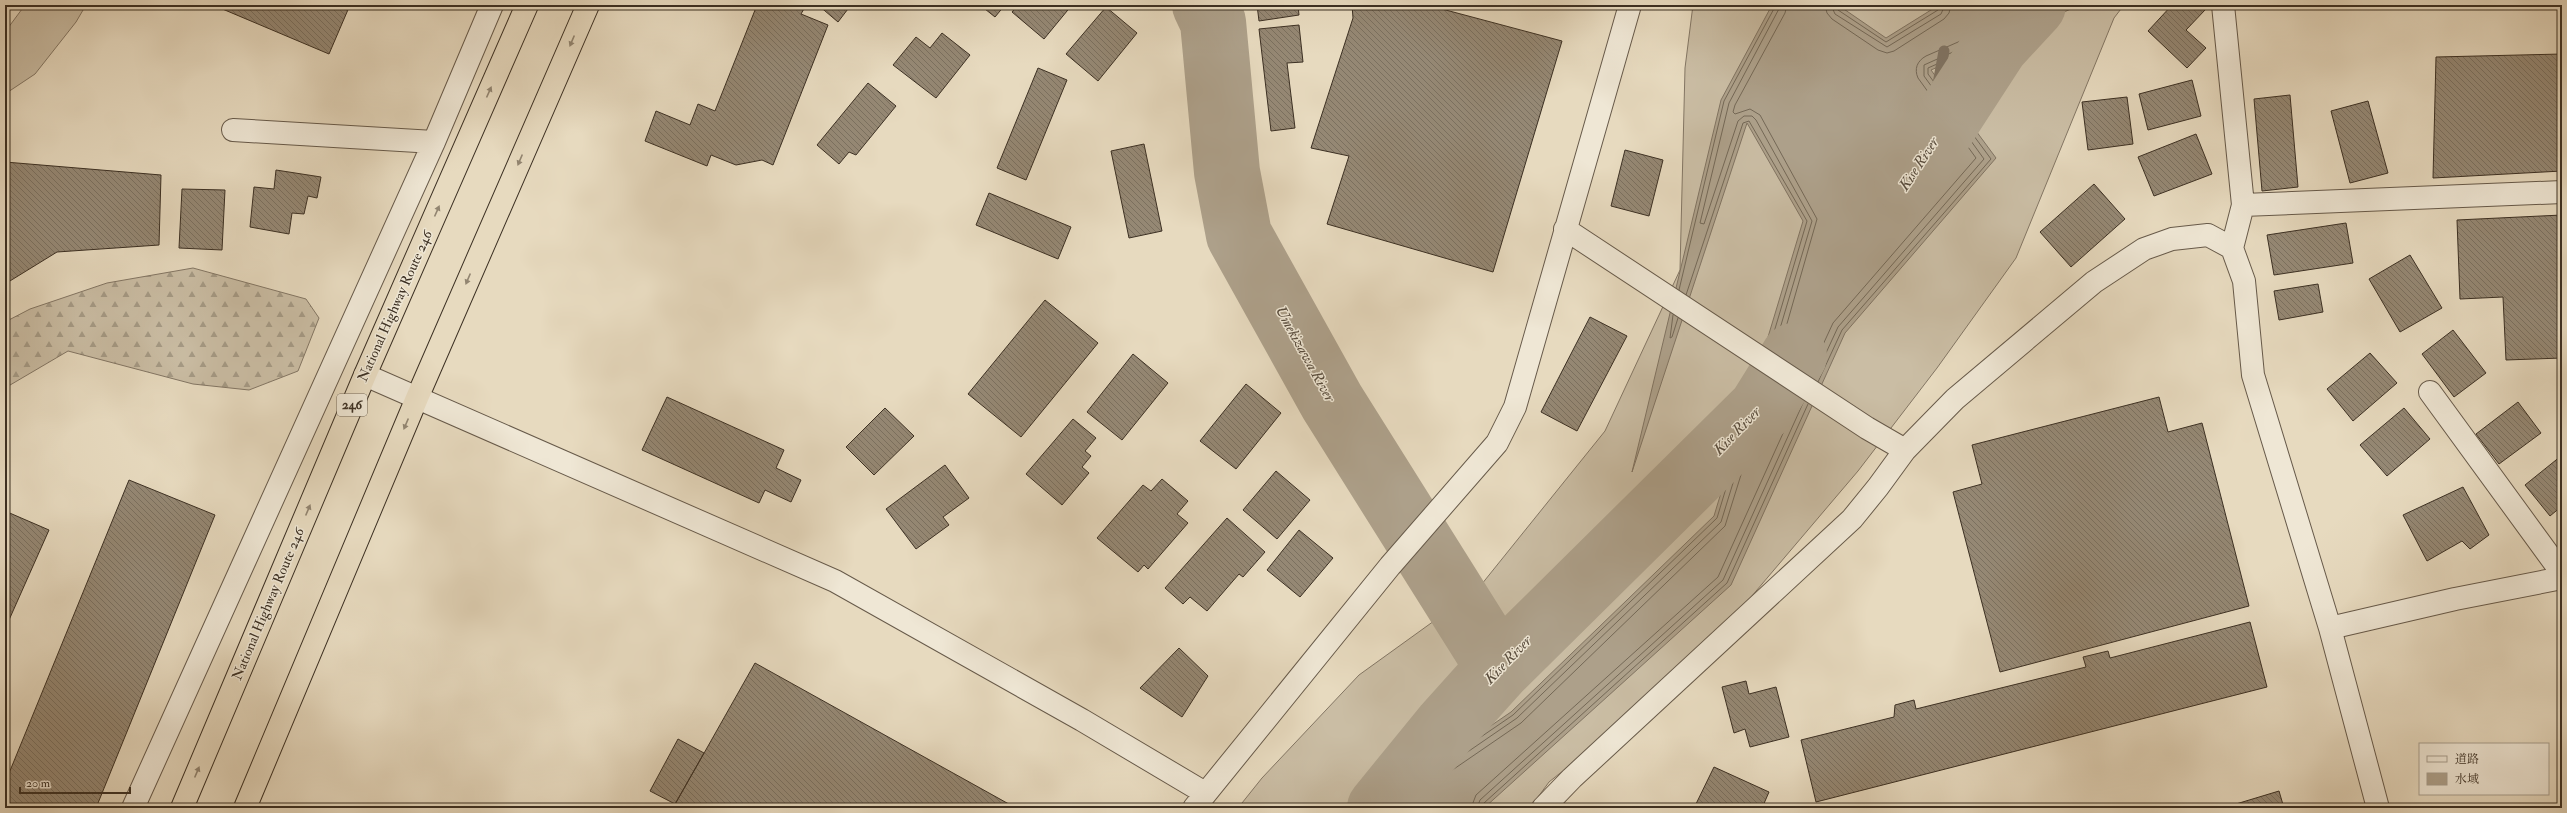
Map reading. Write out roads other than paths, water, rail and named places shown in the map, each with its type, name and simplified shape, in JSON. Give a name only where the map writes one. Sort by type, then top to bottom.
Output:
[{"type":"highway","name":"National Highway Route 246","points":[[182,808],[364,375],[527,5]]},
{"type":"highway","points":[[245,808],[417,398],[588,5]]},
{"type":"street","points":[[133,808],[434,142],[492,5]]},
{"type":"street","points":[[364,375],[835,581],[1082,720],[1199,801],[1390,566],[1437,514],[1496,443],[1515,407],[1630,5]]},
{"type":"street","points":[[2223,5],[2243,205],[2232,248],[2244,281],[2254,376],[2330,628],[2378,808]]},
{"type":"street","points":[[233,130],[434,142]]},
{"type":"street","points":[[2243,205],[2562,192]]},
{"type":"street","points":[[1565,229],[1867,428],[1905,450]]},
{"type":"street","points":[[1543,808],[1572,778],[1852,519],[1905,450],[1955,399],[2088,287],[2144,250],[2172,239],[2208,235],[2232,248]]},
{"type":"street","points":[[2430,392],[2562,573]]},
{"type":"street","points":[[2330,628],[2455,599],[2562,578]]},
{"type":"water","points":[[1772,5],[1838,5],[1886,38],[1939,5],[2080,5],[1931,70],[1996,158],[1845,333],[1731,585],[1484,808],[1370,808],[1511,712],[1714,516],[1803,221],[1747,123],[1632,472],[1721,100]]},
{"type":"waterway","name":"Umekizawa River","points":[[1205,5],[1213,22],[1227,172],[1239,235],[1332,402],[1499,668]]},
{"type":"waterway","name":"Kise River","points":[[1907,182],[1996,45],[2033,5]]},
{"type":"waterway","points":[[1936,95],[1944,51]]},
{"type":"waterway","name":"Kise River","points":[[1380,808],[1446,727],[1499,668],[1761,409],[1794,356]]}]
